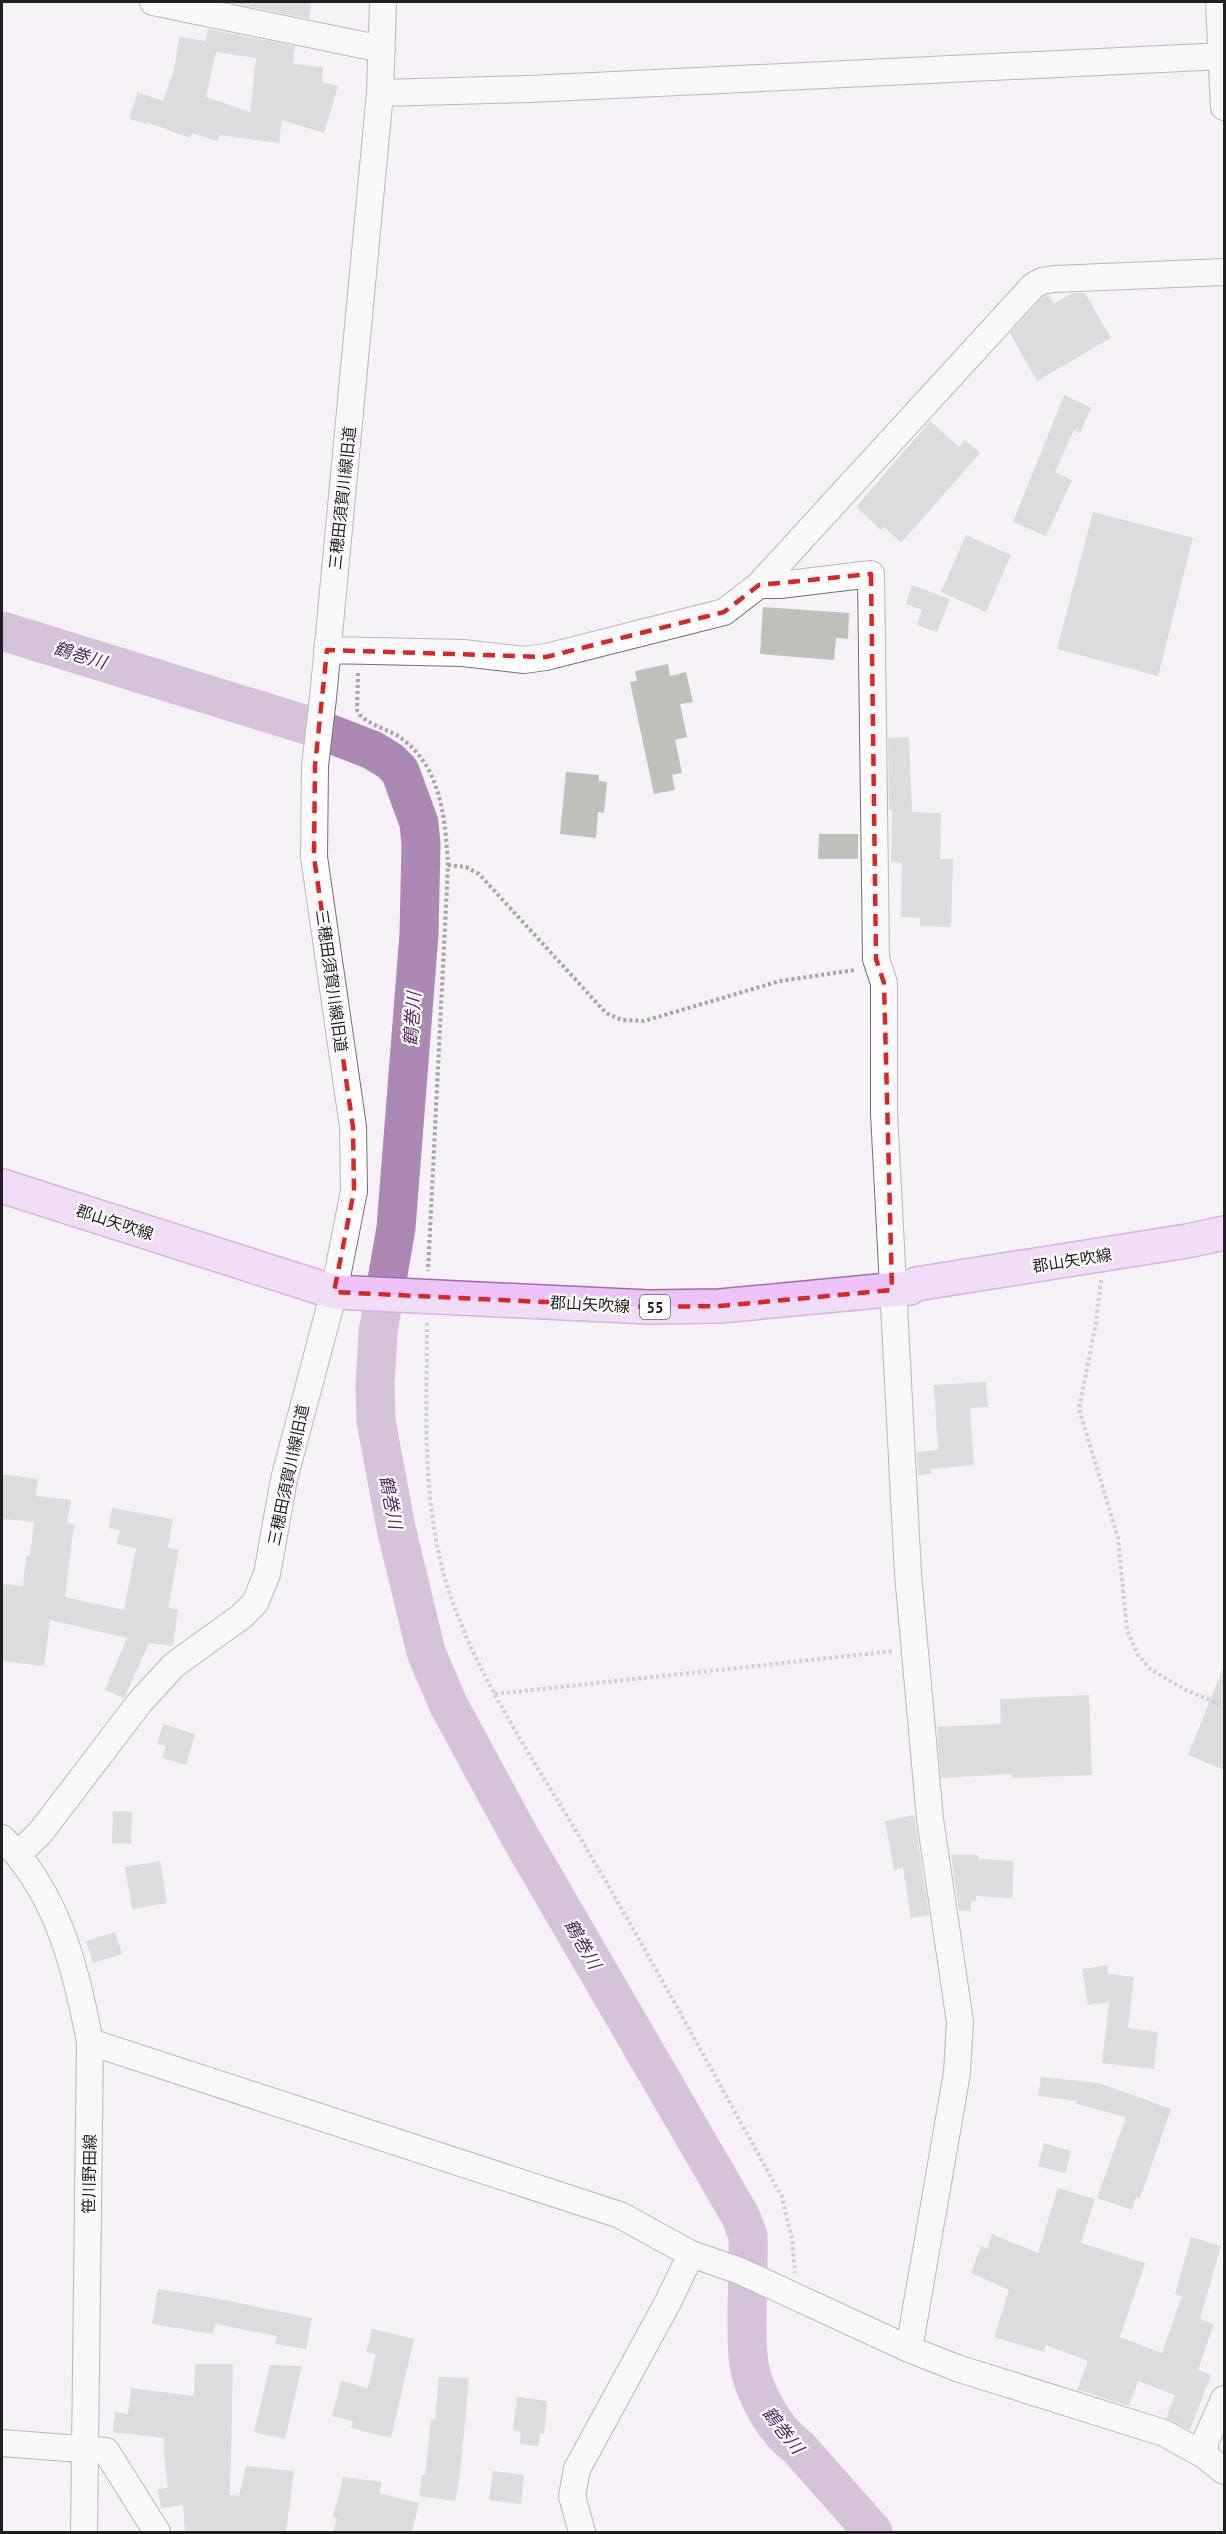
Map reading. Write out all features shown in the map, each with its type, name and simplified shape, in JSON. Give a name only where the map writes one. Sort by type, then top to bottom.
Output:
[{"type":"main road","name":"郡山矢吹線","points":[[2,1186],[334,1292],[648,1307],[720,1306],[892,1290],[1224,1233]]},
{"type":"street","points":[[153,2],[382,49]]},
{"type":"street","name":"三穂田須賀川線旧道","points":[[10,1846],[40,1833],[140,1702],[174,1665],[242,1616],[255,1603],[267,1574],[284,1479],[334,1292],[354,1191],[353,1127],[314,857],[315,766],[380,93],[383,2]]},
{"type":"street","points":[[1220,2],[1224,107]]},
{"type":"street","points":[[380,93],[530,89],[1223,56]]},
{"type":"street","points":[[327,650],[463,653],[524,660],[546,657],[724,612],[759,585],[1033,286],[1042,281],[1054,279],[1224,272]]},
{"type":"street","points":[[759,585],[780,585],[871,574],[876,959],[884,983],[884,1113],[907,1562],[930,1820],[960,2022],[957,2073],[909,2349]]},
{"type":"street","name":"笹川野田線","points":[[10,1846],[59,1922],[78,1980],[90,2042],[84,2532]]},
{"type":"street","points":[[90,2042],[620,2215],[691,2254],[740,2271],[909,2349],[967,2371],[1164,2433],[1204,2455],[1224,2470]]},
{"type":"street","points":[[582,2532],[572,2496],[577,2469],[691,2254]]},
{"type":"street","points":[[1204,2455],[1206,2440],[1224,2399]]},
{"type":"street","points":[[2,2443],[106,2451],[157,2532]]},
{"type":"path","points":[[359,651],[357,710],[366,720],[401,738],[417,753],[428,770],[444,806],[448,865],[422,1295],[427,1485],[440,1561],[460,1621],[495,1694],[590,1854],[782,2197],[795,2269],[790,2294]]},
{"type":"path","points":[[448,865],[466,867],[479,874],[606,1013],[622,1020],[644,1021],[780,981],[862,969],[879,969]]},
{"type":"path","points":[[1101,1255],[1101,1289],[1079,1409],[1118,1538],[1127,1630],[1138,1656],[1150,1669],[1191,1692],[1224,1706]]},
{"type":"path","points":[[495,1694],[915,1649]]},
{"type":"highlighted area","points":[[871,574],[876,959],[884,983],[892,1290],[720,1306],[648,1307],[334,1292],[354,1191],[353,1127],[314,857],[315,766],[327,650],[546,657],[724,612],[759,585]]},
{"type":"building","points":[[311,2],[310,19],[231,3]]},
{"type":"building","points":[[208,29],[295,46],[293,64],[323,67],[322,82],[338,86],[324,133],[282,120],[279,143],[219,135],[217,141],[192,133],[190,138],[147,122],[147,124],[129,119],[138,92],[163,101],[174,70],[179,37],[206,41]],"holes":[[[216,52],[256,58],[250,112],[206,97]]]},
{"type":"building","points":[[1072,293],[1085,293],[1111,338],[1037,381],[1010,333],[1041,299],[1049,295],[1054,304]]},
{"type":"building","points":[[1064,395],[1091,408],[1080,433],[1074,430],[1055,472],[1072,480],[1046,536],[1013,522]]},
{"type":"building","points":[[930,421],[959,447],[965,440],[980,453],[901,543],[884,527],[881,530],[856,507]]},
{"type":"building","points":[[1093,512],[1193,538],[1158,676],[1057,649]]},
{"type":"building","points":[[966,535],[1011,555],[986,612],[941,592]]},
{"type":"building","points":[[912,585],[950,599],[937,632],[917,625],[922,610],[906,604]]},
{"type":"building","points":[[763,607],[849,613],[848,639],[836,638],[834,660],[760,654]]},
{"type":"building","points":[[668,664],[670,676],[686,672],[693,702],[680,704],[687,737],[675,740],[682,773],[672,775],[675,790],[654,794],[630,682],[637,681],[635,671]]},
{"type":"building","points":[[909,737],[912,812],[941,813],[940,859],[953,859],[951,927],[920,926],[920,918],[901,917],[902,863],[891,862],[892,810],[889,810],[888,738]]},
{"type":"building","points":[[566,772],[599,775],[599,781],[607,782],[604,813],[598,812],[596,838],[560,834]]},
{"type":"building","points":[[819,834],[858,834],[858,859],[818,859]]},
{"type":"building","points":[[986,1382],[988,1407],[970,1408],[974,1465],[930,1469],[931,1474],[918,1475],[917,1452],[938,1450],[934,1385]]},
{"type":"building","points":[[2,1474],[38,1479],[36,1496],[71,1500],[67,1523],[74,1524],[65,1597],[124,1610],[136,1548],[117,1544],[120,1530],[109,1528],[112,1508],[173,1519],[168,1548],[179,1550],[168,1608],[178,1610],[173,1646],[149,1643],[124,1698],[105,1690],[127,1638],[50,1620],[44,1666],[2,1661],[2,1584],[23,1586],[26,1555],[30,1556],[34,1522],[2,1519]]},
{"type":"building","points":[[1224,1666],[1224,1770],[1188,1755]]},
{"type":"building","points":[[1089,1695],[1092,1775],[1013,1778],[1012,1774],[941,1778],[937,1727],[1001,1724],[1000,1699]]},
{"type":"building","points":[[163,1724],[195,1734],[186,1765],[162,1758],[166,1746],[157,1744]]},
{"type":"building","points":[[113,1811],[132,1812],[131,1844],[112,1843]]},
{"type":"building","points":[[914,1815],[929,1915],[911,1918],[903,1868],[894,1870],[885,1821]]},
{"type":"building","points":[[951,1855],[978,1855],[978,1859],[1014,1861],[1012,1898],[976,1896],[976,1901],[971,1901],[971,1911],[959,1911]]},
{"type":"building","points":[[160,1861],[167,1903],[132,1909],[125,1867]]},
{"type":"building","points":[[115,1932],[122,1954],[93,1963],[86,1941]]},
{"type":"building","points":[[1107,1965],[1108,1974],[1134,1977],[1128,2028],[1158,2032],[1154,2069],[1102,2063],[1109,2002],[1088,2005],[1082,1969]]},
{"type":"building","points":[[1041,2077],[1099,2083],[1171,2109],[1140,2198],[1136,2197],[1132,2210],[1097,2198],[1126,2117],[1076,2104],[1077,2101],[1038,2096]]},
{"type":"building","points":[[1044,2143],[1071,2151],[1065,2173],[1038,2166]]},
{"type":"building","points":[[1058,2188],[1095,2199],[1081,2243],[1145,2263],[1120,2337],[1162,2353],[1182,2296],[1175,2294],[1191,2237],[1221,2246],[1200,2319],[1214,2324],[1198,2370],[1211,2375],[1190,2430],[1166,2418],[1175,2395],[1138,2381],[1129,2406],[1077,2390],[1088,2361],[1046,2345],[1044,2352],[994,2337],[1009,2290],[971,2273],[981,2246],[987,2249],[992,2234],[1038,2253]]},
{"type":"building","points":[[158,2289],[312,2318],[306,2349],[275,2344],[277,2336],[215,2324],[213,2334],[152,2324]]},
{"type":"building","points":[[372,2329],[414,2339],[391,2438],[351,2428],[353,2421],[332,2416],[341,2381],[368,2388],[376,2354],[366,2352]]},
{"type":"building","points":[[195,2364],[233,2364],[230,2495],[239,2496],[246,2466],[294,2471],[286,2532],[185,2532],[183,2505],[161,2508],[158,2489],[168,2488],[164,2438],[113,2432],[115,2412],[128,2414],[131,2388],[194,2396]]},
{"type":"building","points":[[270,2365],[302,2366],[285,2439],[254,2432]]},
{"type":"building","points":[[439,2377],[469,2378],[460,2474],[455,2501],[419,2496],[422,2475],[425,2475],[431,2419],[435,2420]]},
{"type":"building","points":[[517,2397],[547,2401],[544,2434],[540,2433],[538,2446],[520,2444],[521,2432],[513,2430]]},
{"type":"building","points":[[493,2471],[524,2475],[521,2504],[489,2500]]},
{"type":"building","points":[[343,2477],[382,2482],[379,2493],[419,2503],[412,2532],[333,2532],[337,2518],[333,2517]]},
{"type":"waterway","name":"鶴巻川","points":[[2,631],[310,726],[372,750],[390,761],[400,771],[419,823],[421,844],[419,934],[396,1228],[378,1332],[376,1421],[396,1528],[426,1652],[448,1704],[519,1835],[741,2217],[748,2236],[748,2356],[753,2380],[764,2406],[780,2430],[798,2447],[873,2532]]}]
